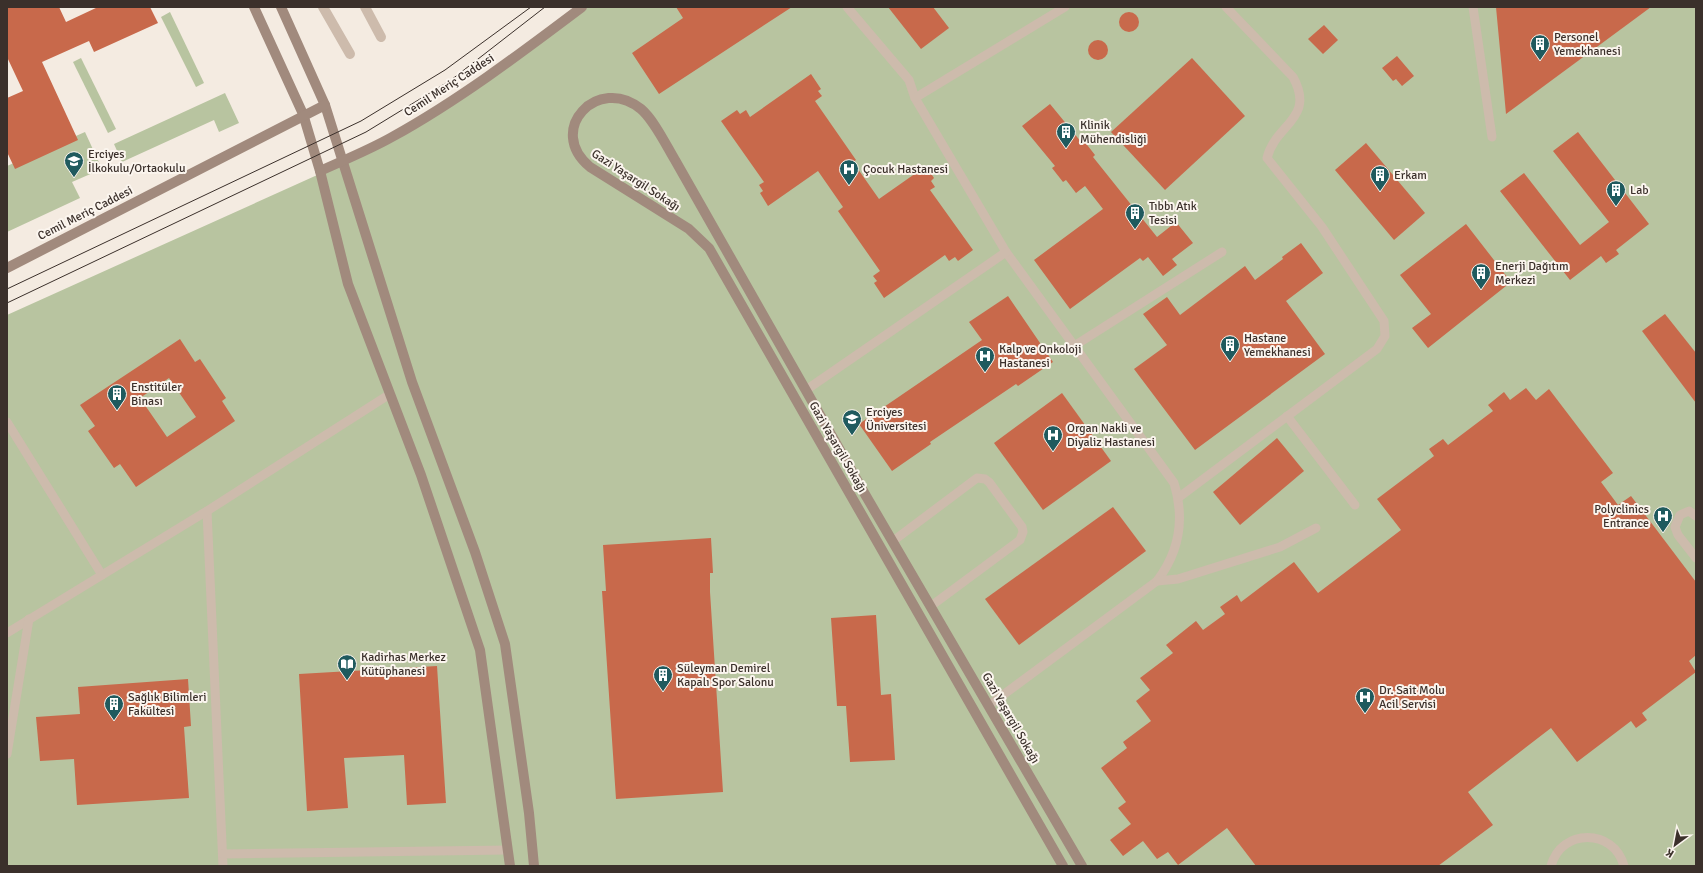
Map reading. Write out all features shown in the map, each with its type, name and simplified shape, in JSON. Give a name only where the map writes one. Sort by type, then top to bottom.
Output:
[{"type":"street","points":[[254,7],[303,114],[320,171],[348,284],[451,560],[480,650],[510,866]]},
{"type":"street","points":[[281,7],[325,105],[412,382],[475,552],[505,644],[529,813],[534,866]]},
{"type":"street","points":[[323,7],[350,54]]},
{"type":"street","points":[[365,7],[382,37]]},
{"type":"street","name":"Cemil Meriç Caddesi","points":[[320,171],[391,138],[432,114],[487,77],[582,7]]},
{"type":"street","name":"Gazi Yaşargil Sokağı","points":[[1063,866],[709,248],[689,229],[590,167],[577,153],[573,144],[573,129],[579,115],[589,104],[602,99],[618,99],[635,105],[648,116],[675,160],[988,706],[1082,866]]},
{"type":"street","name":"Cemil Meriç Caddesi","points":[[7,268],[303,114],[325,105]]},
{"type":"lane","points":[[847,7],[909,80],[915,98],[1006,252],[1174,483],[1178,498],[1180,514],[1177,544],[1166,570],[1157,581],[988,706]]},
{"type":"lane","points":[[915,98],[1065,7]]},
{"type":"lane","points":[[1178,498],[1377,350],[1385,336],[1386,329],[1384,322],[1322,227],[1267,158],[1275,139],[1289,126],[1298,112],[1300,94],[1293,77],[1226,7]]},
{"type":"lane","points":[[1473,7],[1492,137]]},
{"type":"lane","points":[[806,390],[1006,252]]},
{"type":"lane","points":[[1074,346],[1222,252]]},
{"type":"lane","points":[[7,633],[207,511],[390,394]]},
{"type":"lane","points":[[1288,416],[1355,506]]},
{"type":"lane","points":[[7,422],[102,575]]},
{"type":"lane","points":[[893,541],[977,478],[985,479],[989,482],[1020,523],[1023,532],[1020,540],[931,606]]},
{"type":"lane","points":[[207,511],[223,866]]},
{"type":"lane","points":[[1696,516],[1689,511],[1680,515],[1675,527],[1678,535],[1696,558]]},
{"type":"lane","points":[[1157,581],[1178,579],[1280,547],[1316,528]]},
{"type":"lane","points":[[7,754],[29,619]]},
{"type":"lane","points":[[1551,866],[1557,852],[1564,845],[1573,840],[1592,837],[1610,844],[1617,851],[1624,866]]},
{"type":"lane","points":[[223,854],[508,850]]},
{"type":"green space","name":"Erciyes Üniversitesi","points":[[585,7],[1696,7],[1696,866],[7,866],[7,315],[355,158],[419,125]]},
{"type":"green space","points":[[170,12],[204,83],[196,87],[161,17]]},
{"type":"green space","points":[[81,58],[116,129],[108,133],[73,62]]},
{"type":"green space","points":[[225,93],[239,123],[219,132],[214,120],[122,162],[114,144]]},
{"type":"green space","points":[[85,132],[102,169],[72,182],[80,198],[7,232],[7,166]]},
{"type":"building","points":[[7,7],[59,7],[66,22],[98,7],[150,7],[158,23],[94,52],[89,41],[42,62],[78,140],[15,169],[7,152],[7,98],[23,91],[7,57]]},
{"type":"building","points":[[676,7],[792,7],[659,94],[632,53],[683,18]]},
{"type":"building","points":[[888,7],[933,7],[949,28],[921,49]]},
{"type":"building","name":"Personel Yemekhanesi","points":[[1496,7],[1651,7],[1506,114]]},
{"type":"building","points":[[1129,12],[1136,15],[1139,22],[1136,29],[1129,32],[1122,29],[1119,22],[1122,15]]},
{"type":"building","points":[[1324,25],[1338,40],[1323,54],[1308,39]]},
{"type":"building","points":[[1098,40],[1105,43],[1108,50],[1105,57],[1098,60],[1091,57],[1088,50],[1091,43]]},
{"type":"building","points":[[1397,56],[1414,76],[1402,86],[1396,79],[1393,81],[1382,68]]},
{"type":"building","points":[[1192,58],[1245,116],[1165,190],[1111,132]]},
{"type":"building","name":"Çocuk Hastanesi","points":[[811,74],[821,89],[818,91],[822,96],[815,101],[856,160],[853,162],[879,199],[926,166],[934,178],[931,181],[935,187],[930,190],[973,250],[958,261],[955,257],[949,261],[945,255],[884,298],[874,283],[877,281],[873,276],[880,271],[838,211],[843,207],[818,171],[768,206],[760,193],[763,191],[759,185],[764,182],[721,121],[737,110],[740,114],[746,110],[750,117]]},
{"type":"building","points":[[1050,104],[1082,143],[1084,141],[1095,155],[1093,157],[1157,237],[1176,222],[1193,243],[1172,259],[1177,265],[1163,276],[1148,257],[1143,261],[1140,258],[1070,309],[1034,260],[1103,209],[1085,186],[1076,193],[1066,180],[1063,182],[1052,168],[1055,166],[1022,126]]},
{"type":"building","name":"Lab","points":[[1578,132],[1649,224],[1616,250],[1619,254],[1606,263],[1601,256],[1570,280],[1500,191],[1524,173],[1580,245],[1609,222],[1553,151]]},
{"type":"building","name":"Erkam","points":[[1366,143],[1425,213],[1394,240],[1335,170]]},
{"type":"building","name":"Enerji Dağıtım Merkezi","points":[[1466,224],[1511,282],[1428,348],[1412,328],[1431,314],[1400,275]]},
{"type":"building","name":"Hastane Yemekhanesi","points":[[1301,243],[1323,273],[1286,301],[1325,354],[1195,450],[1134,369],[1167,345],[1143,314],[1167,297],[1180,315],[1245,266],[1255,280]]},
{"type":"building","name":"Kalp ve Onkoloji Hastanesi","points":[[1008,296],[1053,362],[1018,386],[1016,384],[930,442],[931,444],[892,471],[859,424],[982,340],[969,322]]},
{"type":"building","points":[[1665,314],[1696,353],[1696,403],[1642,331]]},
{"type":"building","name":"Enstitüler Binası","points":[[180,339],[195,362],[200,359],[226,398],[222,401],[235,421],[136,487],[120,464],[114,468],[88,431],[95,426],[80,405]],"holes":[[[169,378],[196,417],[167,437],[140,398]]]},
{"type":"building","points":[[1526,388],[1536,400],[1549,389],[1613,473],[1601,482],[1618,505],[1631,496],[1696,582],[1696,655],[1689,661],[1696,672],[1642,713],[1647,720],[1636,728],[1631,721],[1577,762],[1551,728],[1468,792],[1493,825],[1438,866],[1256,866],[1227,828],[1178,865],[1168,852],[1157,859],[1143,841],[1123,856],[1110,840],[1131,824],[1118,808],[1126,802],[1101,768],[1127,748],[1123,742],[1151,721],[1136,701],[1150,690],[1140,678],[1173,653],[1166,645],[1196,621],[1203,630],[1225,614],[1220,607],[1237,595],[1241,602],[1294,562],[1318,593],[1401,530],[1377,499],[1434,456],[1429,449],[1443,439],[1448,445],[1493,411],[1488,405],[1504,392],[1510,400]]},
{"type":"building","name":"Organ Nakli ve Diyaliz Hastanesi","points":[[1062,393],[1111,461],[1043,510],[994,443]]},
{"type":"building","points":[[1277,438],[1304,471],[1240,525],[1213,492]]},
{"type":"building","points":[[1113,507],[1146,551],[1019,645],[985,599]]},
{"type":"building","name":"Süleyman Demirel Kapalı Spor Salonu","points":[[711,538],[713,573],[710,573],[710,592],[723,792],[616,799],[602,591],[606,591],[603,545]]},
{"type":"building","points":[[876,615],[881,695],[891,694],[895,760],[850,762],[846,706],[837,706],[831,618]]},
{"type":"building","points":[[437,666],[446,803],[407,805],[404,755],[344,758],[348,808],[307,811],[299,674]]},
{"type":"building","points":[[188,679],[191,726],[184,727],[189,798],[77,805],[74,759],[40,761],[36,717],[80,714],[78,687]]},
{"type":"tram line","points":[[7,289],[361,121],[445,70],[531,7]]},
{"type":"tram line","points":[[7,303],[366,132],[451,80],[545,7]]},
{"type":"place","name":"Personel Yemekhanesi","points":[[1540,61]]},
{"type":"place","name":"Klinik Mühendisliği","points":[[1066,149]]},
{"type":"place","name":"Erciyes İlkokulu/Ortaokulu","points":[[74,178]]},
{"type":"place","name":"Çocuk Hastanesi","points":[[849,186]]},
{"type":"place","name":"Erkam","points":[[1380,192]]},
{"type":"place","name":"Lab","points":[[1616,207]]},
{"type":"place","name":"Tıbbı Atık Tesisi","points":[[1135,230]]},
{"type":"place","name":"Enerji Dağıtım Merkezi","points":[[1481,290]]},
{"type":"place","name":"Hastane Yemekhanesi","points":[[1230,362]]},
{"type":"place","name":"Kalp ve Onkoloji Hastanesi","points":[[985,373]]},
{"type":"place","name":"Enstitüler Binası","points":[[117,411]]},
{"type":"place","name":"Erciyes Üniversitesi","points":[[852,436]]},
{"type":"place","name":"Organ Nakli ve Diyaliz Hastanesi","points":[[1053,452]]},
{"type":"place","name":"Polyclinics Entrance","points":[[1663,533]]},
{"type":"place","name":"Kadirhas Merkez Kütüphanesi","points":[[347,681]]},
{"type":"place","name":"Süleyman Demirel Kapalı Spor Salonu","points":[[663,692]]},
{"type":"place","name":"Dr. Sait Molu Acil Servisi","points":[[1365,714]]},
{"type":"place","name":"Sağlık Bilimleri Fakültesi","points":[[114,721]]}]
